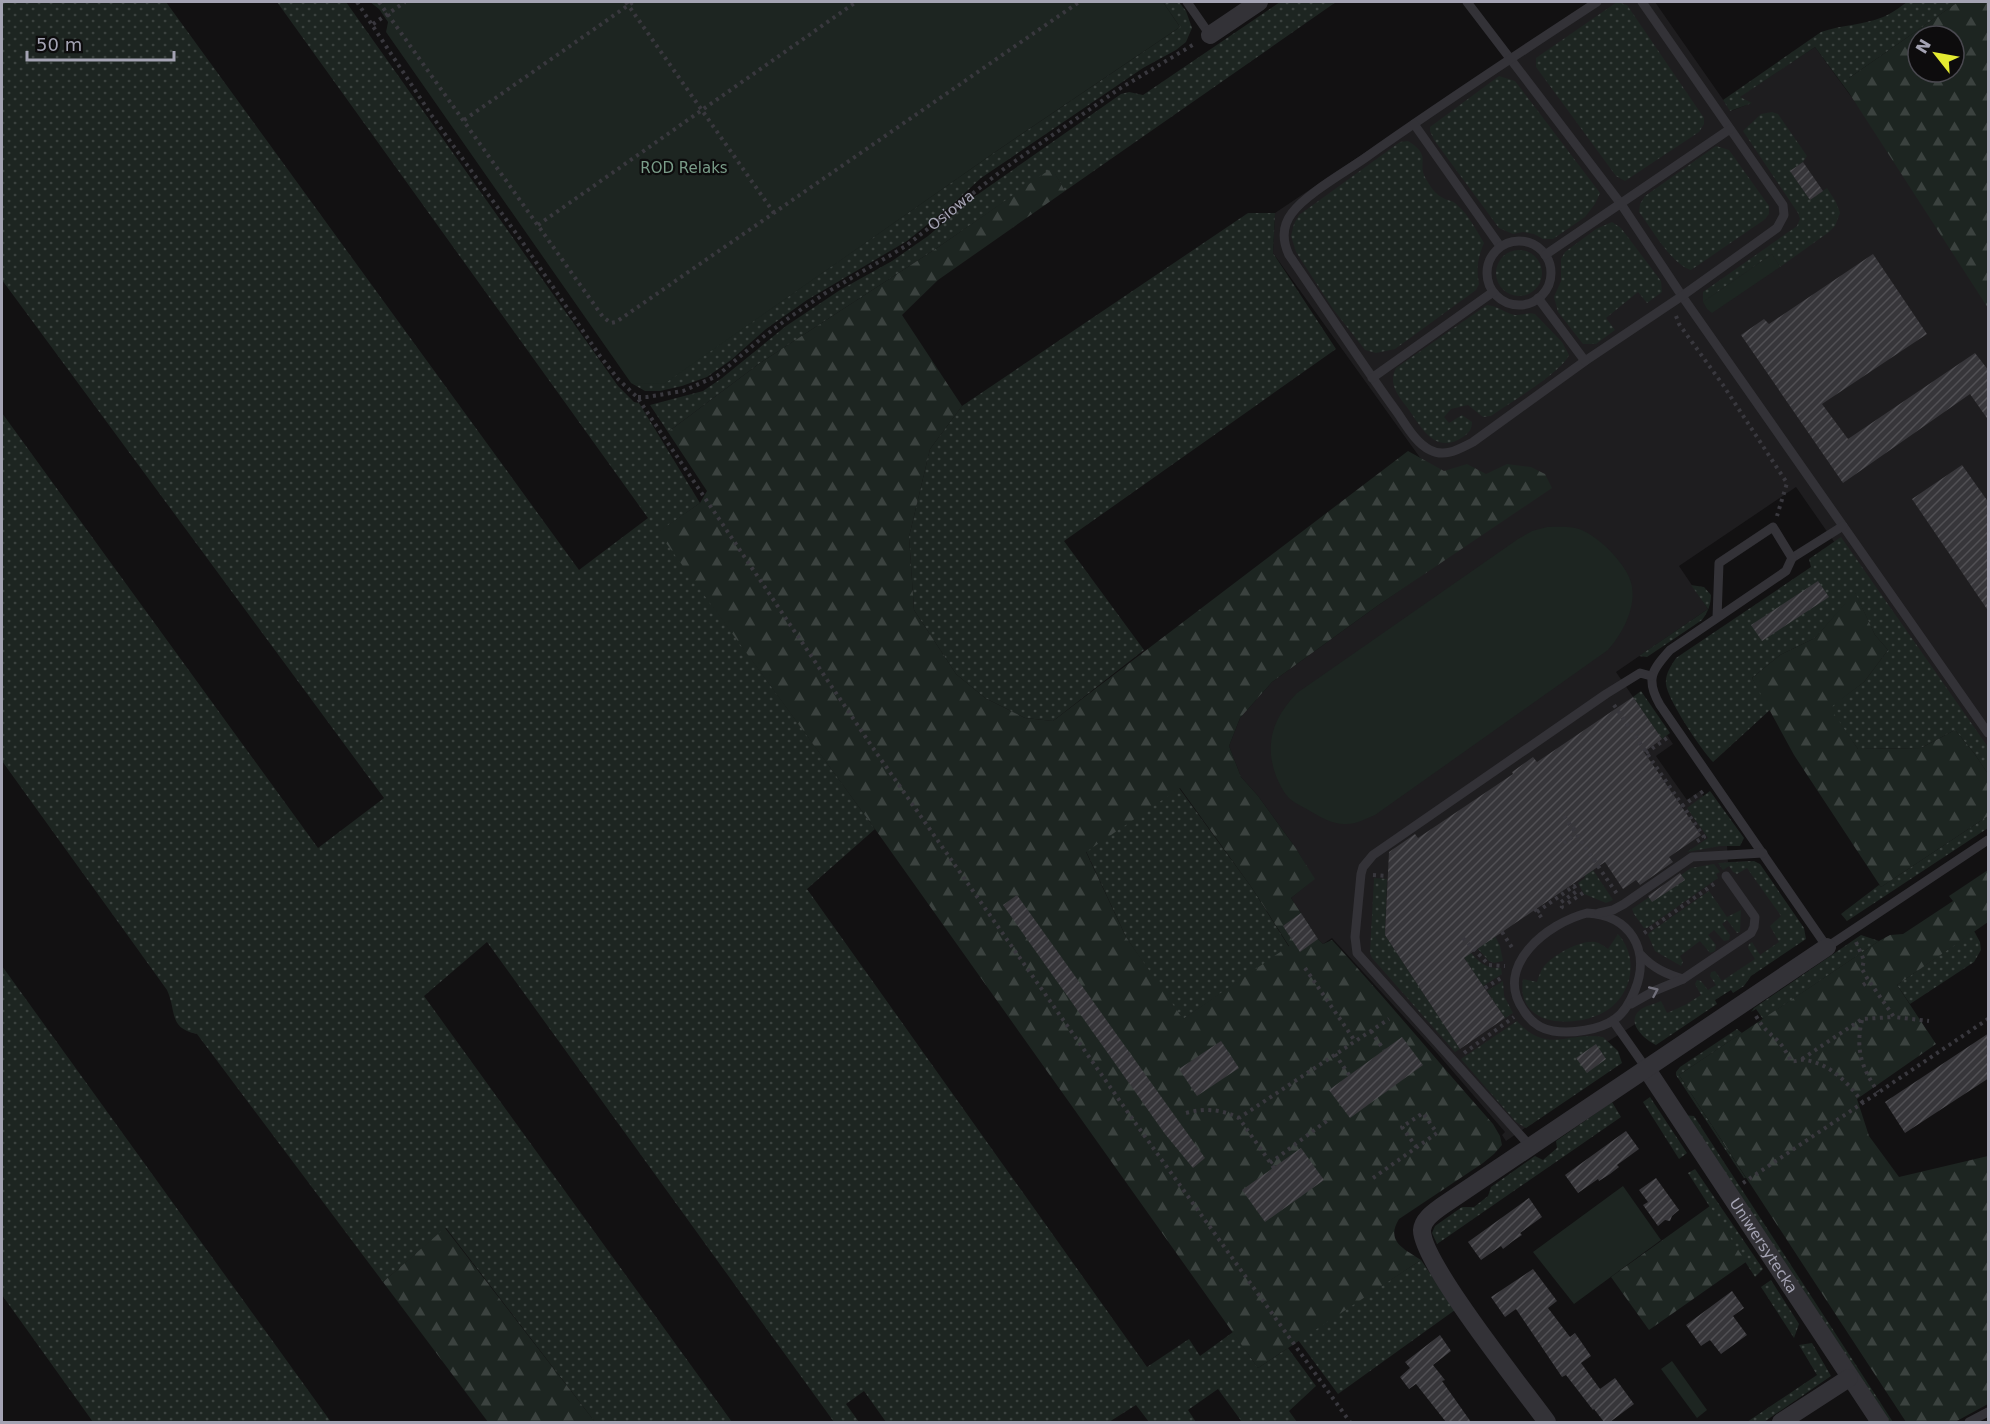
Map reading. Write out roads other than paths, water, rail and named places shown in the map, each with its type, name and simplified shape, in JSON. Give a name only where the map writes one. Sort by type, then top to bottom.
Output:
[{"type":"street","points":[[1210,35],[1259,2]]},
{"type":"street","points":[[1547,1422],[1460,1304],[1434,1261],[1423,1236],[1422,1228],[1425,1220],[1433,1212],[1530,1146],[1827,947]]},
{"type":"street","name":"Uniwersytecka","points":[[1646,1068],[1880,1422]]},
{"type":"street","points":[[1781,1422],[1849,1378]]},
{"type":"lane","points":[[1187,2],[1210,35]]},
{"type":"lane","points":[[1467,2],[1621,204],[1678,298],[1989,733]]},
{"type":"lane","points":[[1597,2],[1414,124],[1302,203],[1293,212],[1284,228],[1285,245],[1289,255],[1372,378],[1419,442],[1430,451],[1454,452],[1473,442],[1777,228],[1784,216],[1783,205],[1642,2]]},
{"type":"lane","points":[[1414,124],[1500,246]]},
{"type":"lane","points":[[1545,255],[1730,129]]},
{"type":"lane","points":[[1519,241],[1529,243],[1539,248],[1545,255],[1549,264],[1549,282],[1538,298],[1524,304],[1515,304],[1499,298],[1493,292],[1488,281],[1487,268],[1491,257],[1500,246],[1519,241]]},
{"type":"lane","points":[[1372,378],[1493,292]]},
{"type":"lane","points":[[1538,298],[1585,361]]},
{"type":"lane","points":[[1843,526],[1792,558],[1786,571],[1670,650],[1651,676],[1654,695],[1827,947],[1989,840]]},
{"type":"lane","points":[[1717,618],[1719,563],[1773,527],[1792,558]]},
{"type":"lane","points":[[1530,1146],[1357,953],[1355,937],[1360,874],[1372,855],[1606,694],[1640,673],[1651,676]]},
{"type":"lane","points":[[1597,913],[1606,915],[1623,925],[1635,940],[1641,955],[1637,987],[1627,1006],[1613,1021],[1586,1029],[1554,1031],[1540,1027],[1523,1010],[1515,992],[1515,980],[1517,969],[1528,950],[1544,933],[1577,915],[1612,910],[1624,904],[1692,857],[1763,853]]},
{"type":"lane","points":[[1627,1006],[1683,979],[1745,938],[1754,927],[1753,913],[1726,876]]},
{"type":"lane","points":[[1641,955],[1658,970],[1683,979]]},
{"type":"lane","points":[[1613,1021],[1646,1068]]},
{"type":"lane","points":[[1970,1422],[1989,1412]]},
{"type":"park label","name":"ROD Relaks","points":[[684,168]]}]
